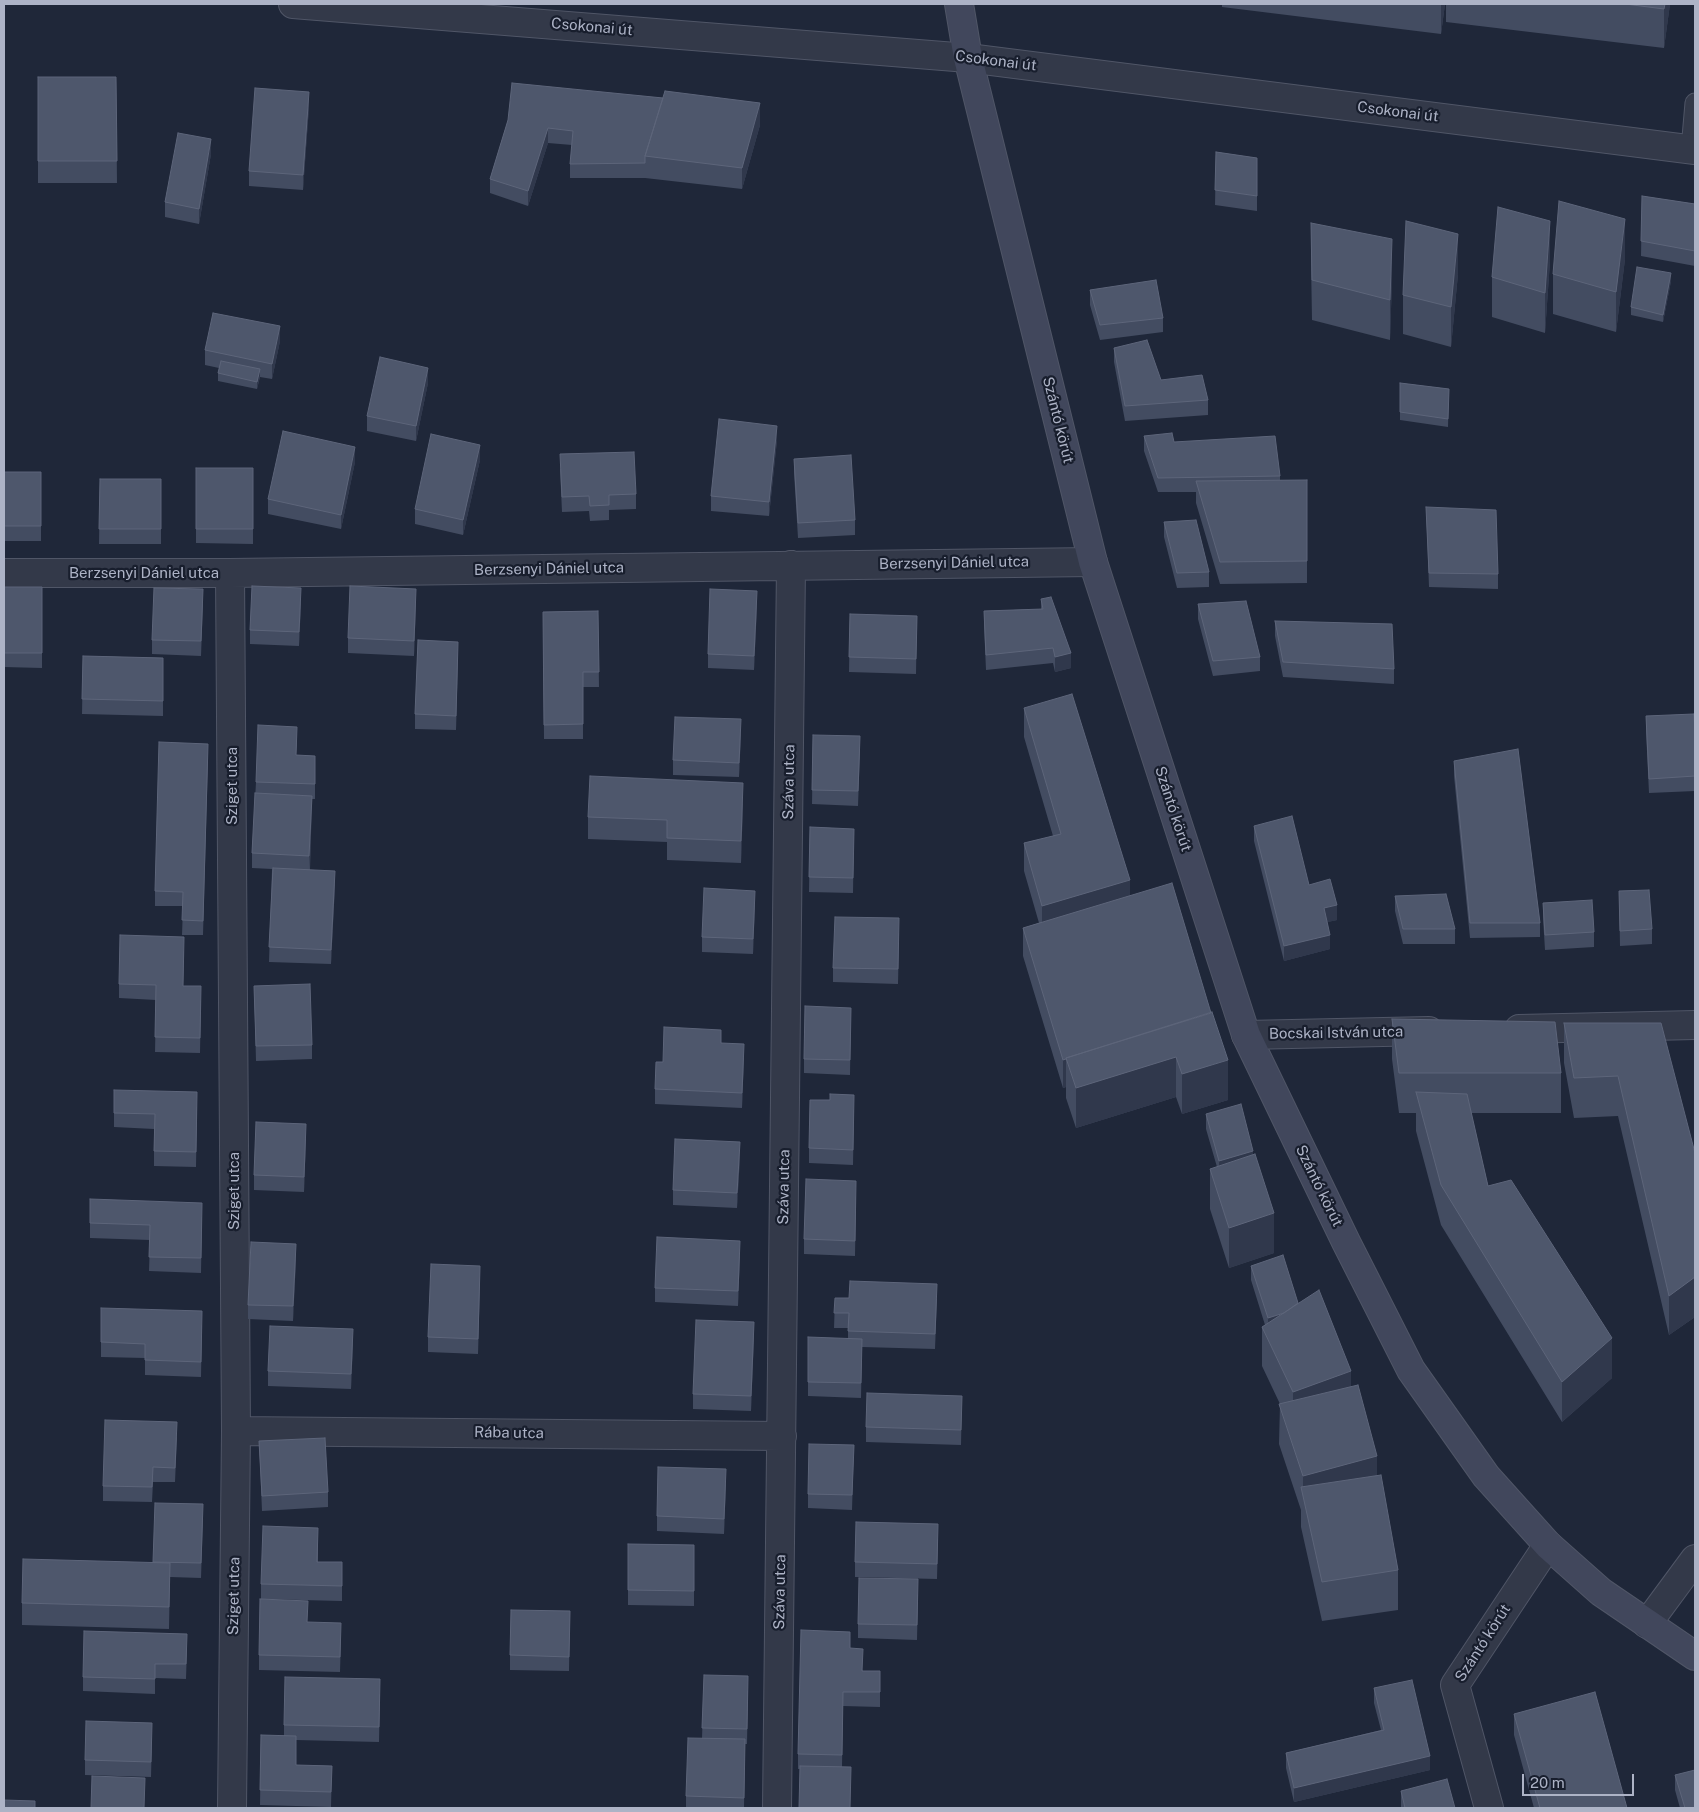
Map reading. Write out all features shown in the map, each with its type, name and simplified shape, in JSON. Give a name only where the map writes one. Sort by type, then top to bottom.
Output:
[{"type":"street","name":"Csokonai út","points":[[293,4],[585,15],[968,58],[1693,149]]},
{"type":"street","name":"Szántó körút","points":[[959,4],[968,58],[1093,562],[1246,1035],[1346,1242],[1411,1370],[1486,1476],[1548,1545],[1601,1592],[1695,1656]]},
{"type":"street","name":"Berzsenyi Dániel utca","points":[[4,573],[230,573],[1093,562]]},
{"type":"street","name":"Száva utca","points":[[777,1808],[791,565]]},
{"type":"street","name":"Sziget utca","points":[[230,573],[236,1431],[232,1808]]},
{"type":"street","points":[[1496,1029],[1695,1025]]},
{"type":"street","name":"Bocskai István utca","points":[[1246,1035],[1456,1030]]},
{"type":"street","name":"Rába utca","points":[[236,1431],[782,1436]]},
{"type":"street","name":"Szántó körút","points":[[1489,1808],[1455,1685],[1548,1545]]},
{"type":"street","points":[[1647,1624],[1695,1558]]},
{"type":"lane","points":[[1693,149],[1695,103]]},
{"type":"building","points":[[1625,4],[1665,4],[1664,9]]},
{"type":"building","points":[[38,77],[116,77],[117,161],[38,161]]},
{"type":"building","points":[[512,83],[663,98],[645,156],[645,163],[570,164],[573,131],[548,128],[528,191],[490,179],[508,120]]},
{"type":"building","points":[[255,88],[309,92],[303,175],[249,171]]},
{"type":"building","points":[[665,91],[760,103],[742,168],[645,156]]},
{"type":"building","points":[[178,133],[211,139],[199,209],[165,202]]},
{"type":"building","points":[[1216,152],[1257,158],[1257,196],[1215,190]]},
{"type":"building","points":[[1642,196],[1695,204],[1695,251],[1641,241]]},
{"type":"building","points":[[1559,201],[1625,219],[1616,292],[1553,274]]},
{"type":"building","points":[[1498,207],[1550,221],[1545,293],[1492,277]]},
{"type":"building","points":[[1406,221],[1458,234],[1451,307],[1403,295]]},
{"type":"building","points":[[1311,223],[1392,239],[1390,300],[1312,280]]},
{"type":"building","points":[[1637,267],[1671,273],[1663,315],[1631,307]]},
{"type":"building","points":[[1156,280],[1163,318],[1100,325],[1090,290]]},
{"type":"building","points":[[213,313],[280,326],[272,364],[205,350]]},
{"type":"building","points":[[1147,340],[1161,380],[1202,375],[1208,400],[1125,406],[1114,348]]},
{"type":"building","points":[[380,357],[428,368],[416,426],[367,416]]},
{"type":"building","points":[[221,361],[260,369],[257,382],[218,373]]},
{"type":"building","points":[[1400,383],[1449,389],[1448,419],[1400,412]]},
{"type":"building","points":[[719,419],[777,426],[769,502],[711,496]]},
{"type":"building","points":[[283,431],[355,447],[341,515],[268,499]]},
{"type":"building","points":[[1172,433],[1174,442],[1275,436],[1280,476],[1158,478],[1144,436]]},
{"type":"building","points":[[431,434],[480,445],[463,520],[415,509]]},
{"type":"building","points":[[634,452],[636,494],[609,495],[609,505],[590,506],[589,496],[562,497],[560,454]]},
{"type":"building","points":[[851,455],[855,520],[798,523],[794,459]]},
{"type":"building","points":[[196,468],[253,468],[253,529],[196,529]]},
{"type":"building","points":[[4,472],[41,472],[41,526],[4,526]]},
{"type":"building","points":[[100,479],[161,479],[161,529],[99,529]]},
{"type":"building","points":[[1307,480],[1307,561],[1220,562],[1196,481]]},
{"type":"building","points":[[1426,507],[1496,510],[1498,574],[1429,573]]},
{"type":"building","points":[[1196,520],[1209,572],[1177,573],[1164,522]]},
{"type":"building","points":[[252,586],[301,588],[299,632],[250,630]]},
{"type":"building","points":[[350,586],[416,589],[414,641],[348,638]]},
{"type":"building","points":[[4,587],[42,587],[42,653],[4,653]]},
{"type":"building","points":[[154,588],[203,589],[201,641],[152,640]]},
{"type":"building","points":[[710,589],[757,591],[754,656],[708,654]]},
{"type":"building","points":[[1051,597],[1071,653],[1055,657],[1053,648],[986,655],[984,611],[1043,609],[1041,599]]},
{"type":"building","points":[[1246,601],[1260,657],[1213,661],[1198,604]]},
{"type":"building","points":[[598,611],[599,672],[583,672],[583,724],[544,725],[543,612]]},
{"type":"building","points":[[850,614],[917,616],[916,659],[849,657]]},
{"type":"building","points":[[1275,621],[1392,624],[1394,669],[1283,662]]},
{"type":"building","points":[[418,640],[458,642],[456,716],[415,714]]},
{"type":"building","points":[[83,656],[163,658],[163,701],[82,699]]},
{"type":"building","points":[[1072,694],[1130,880],[1042,906],[1024,843],[1061,834],[1024,708]]},
{"type":"building","points":[[1694,714],[1695,776],[1649,779],[1646,716]]},
{"type":"building","points":[[675,717],[741,719],[739,763],[673,760]]},
{"type":"building","points":[[258,725],[297,727],[296,755],[315,756],[315,784],[256,782]]},
{"type":"building","points":[[813,735],[860,736],[858,791],[812,790]]},
{"type":"building","points":[[159,742],[208,744],[203,921],[182,920],[183,892],[155,891]]},
{"type":"building","points":[[1518,749],[1540,923],[1470,923],[1454,761]]},
{"type":"building","points":[[590,776],[743,783],[741,841],[667,838],[667,820],[588,817]]},
{"type":"building","points":[[255,793],[312,796],[309,856],[252,853]]},
{"type":"building","points":[[1292,816],[1309,885],[1330,879],[1337,905],[1324,908],[1330,935],[1284,946],[1254,826]]},
{"type":"building","points":[[810,827],[854,829],[853,878],[809,877]]},
{"type":"building","points":[[273,868],[335,871],[331,950],[269,947]]},
{"type":"building","points":[[1172,883],[1211,1013],[1063,1060],[1023,928]]},
{"type":"building","points":[[704,888],[755,891],[753,939],[702,937]]},
{"type":"building","points":[[1649,890],[1652,929],[1620,931],[1619,891]]},
{"type":"building","points":[[1446,894],[1455,929],[1403,929],[1395,896]]},
{"type":"building","points":[[1592,900],[1594,932],[1545,935],[1543,903]]},
{"type":"building","points":[[835,917],[899,918],[898,969],[833,968]]},
{"type":"building","points":[[120,935],[184,937],[183,986],[201,986],[200,1038],[155,1037],[156,985],[119,984]]},
{"type":"building","points":[[310,984],[312,1045],[256,1046],[254,986]]},
{"type":"building","points":[[805,1006],[851,1008],[850,1060],[804,1059]]},
{"type":"building","points":[[1212,1012],[1228,1060],[1182,1074],[1176,1057],[1076,1088],[1066,1058]]},
{"type":"building","points":[[1392,1019],[1555,1022],[1561,1073],[1399,1073]]},
{"type":"building","points":[[1564,1023],[1661,1023],[1695,1153],[1695,1277],[1669,1296],[1618,1076],[1574,1078]]},
{"type":"building","points":[[664,1027],[721,1030],[721,1043],[744,1044],[742,1093],[655,1089],[656,1062],[663,1062]]},
{"type":"building","points":[[114,1090],[197,1092],[196,1152],[154,1151],[155,1114],[114,1113]]},
{"type":"building","points":[[1416,1092],[1467,1094],[1488,1186],[1511,1180],[1612,1338],[1562,1382],[1441,1185]]},
{"type":"building","points":[[830,1094],[854,1095],[853,1150],[809,1148],[810,1100],[830,1100]]},
{"type":"building","points":[[1241,1104],[1253,1151],[1219,1161],[1206,1114]]},
{"type":"building","points":[[256,1122],[306,1124],[304,1177],[254,1175]]},
{"type":"building","points":[[675,1139],[740,1142],[737,1193],[673,1190]]},
{"type":"building","points":[[1255,1154],[1274,1213],[1229,1228],[1210,1169]]},
{"type":"building","points":[[806,1179],[856,1181],[855,1241],[804,1239]]},
{"type":"building","points":[[90,1199],[202,1203],[201,1258],[149,1257],[150,1225],[90,1223]]},
{"type":"building","points":[[657,1237],[740,1241],[738,1291],[655,1288]]},
{"type":"building","points":[[251,1242],[296,1244],[293,1306],[248,1305]]},
{"type":"building","points":[[1283,1255],[1298,1303],[1284,1313],[1268,1318],[1251,1266]]},
{"type":"building","points":[[431,1264],[480,1266],[478,1339],[428,1337]]},
{"type":"building","points":[[850,1281],[937,1284],[935,1334],[848,1331],[849,1313],[834,1313],[835,1298],[849,1298]]},
{"type":"building","points":[[1319,1290],[1351,1371],[1293,1392],[1262,1327]]},
{"type":"building","points":[[101,1308],[202,1311],[201,1362],[145,1360],[145,1344],[101,1342]]},
{"type":"building","points":[[696,1320],[754,1322],[751,1396],[693,1394]]},
{"type":"building","points":[[270,1326],[353,1329],[351,1374],[268,1371]]},
{"type":"building","points":[[808,1337],[862,1339],[861,1383],[808,1382]]},
{"type":"building","points":[[1358,1385],[1377,1456],[1303,1476],[1279,1404]]},
{"type":"building","points":[[867,1393],[962,1396],[961,1430],[866,1427]]},
{"type":"building","points":[[105,1420],[177,1422],[175,1468],[153,1467],[152,1487],[103,1486]]},
{"type":"building","points":[[325,1438],[328,1492],[262,1496],[259,1441]]},
{"type":"building","points":[[809,1444],[854,1445],[852,1495],[808,1494]]},
{"type":"building","points":[[658,1467],[726,1469],[724,1519],[657,1516]]},
{"type":"building","points":[[1381,1475],[1398,1570],[1322,1582],[1301,1487]]},
{"type":"building","points":[[155,1503],[203,1504],[201,1563],[153,1562]]},
{"type":"building","points":[[856,1522],[938,1524],[937,1564],[855,1562]]},
{"type":"building","points":[[263,1526],[318,1528],[317,1562],[342,1562],[342,1586],[261,1584]]},
{"type":"building","points":[[628,1544],[694,1545],[694,1591],[628,1590]]},
{"type":"building","points":[[23,1559],[170,1563],[169,1607],[22,1603]]},
{"type":"building","points":[[859,1578],[918,1579],[917,1625],[858,1624]]},
{"type":"building","points":[[260,1599],[308,1601],[307,1622],[341,1623],[340,1657],[259,1655]]},
{"type":"building","points":[[511,1610],[570,1611],[569,1657],[510,1655]]},
{"type":"building","points":[[801,1630],[850,1632],[850,1648],[863,1649],[862,1671],[880,1671],[880,1692],[843,1692],[842,1755],[798,1754]]},
{"type":"building","points":[[84,1631],[187,1634],[186,1664],[155,1664],[155,1679],[83,1677]]},
{"type":"building","points":[[704,1675],[748,1676],[747,1729],[702,1728]]},
{"type":"building","points":[[285,1677],[380,1679],[379,1727],[284,1725]]},
{"type":"building","points":[[1412,1680],[1430,1756],[1294,1788],[1286,1753],[1384,1730],[1374,1688]]},
{"type":"building","points":[[1595,1692],[1627,1808],[1540,1808],[1514,1714]]},
{"type":"building","points":[[86,1721],[152,1723],[151,1762],[85,1760]]},
{"type":"building","points":[[261,1735],[296,1736],[296,1765],[332,1766],[331,1792],[260,1790]]},
{"type":"building","points":[[688,1738],[745,1739],[744,1798],[686,1796]]},
{"type":"building","points":[[800,1766],[851,1767],[850,1808],[799,1808]]},
{"type":"building","points":[[1695,1770],[1695,1808],[1685,1808],[1675,1775]]},
{"type":"building","points":[[92,1776],[145,1778],[144,1808],[91,1808]]},
{"type":"building","points":[[1447,1779],[1455,1808],[1405,1808],[1401,1791]]},
{"type":"building","points":[[4,1800],[35,1801],[35,1808],[4,1808]]}]
